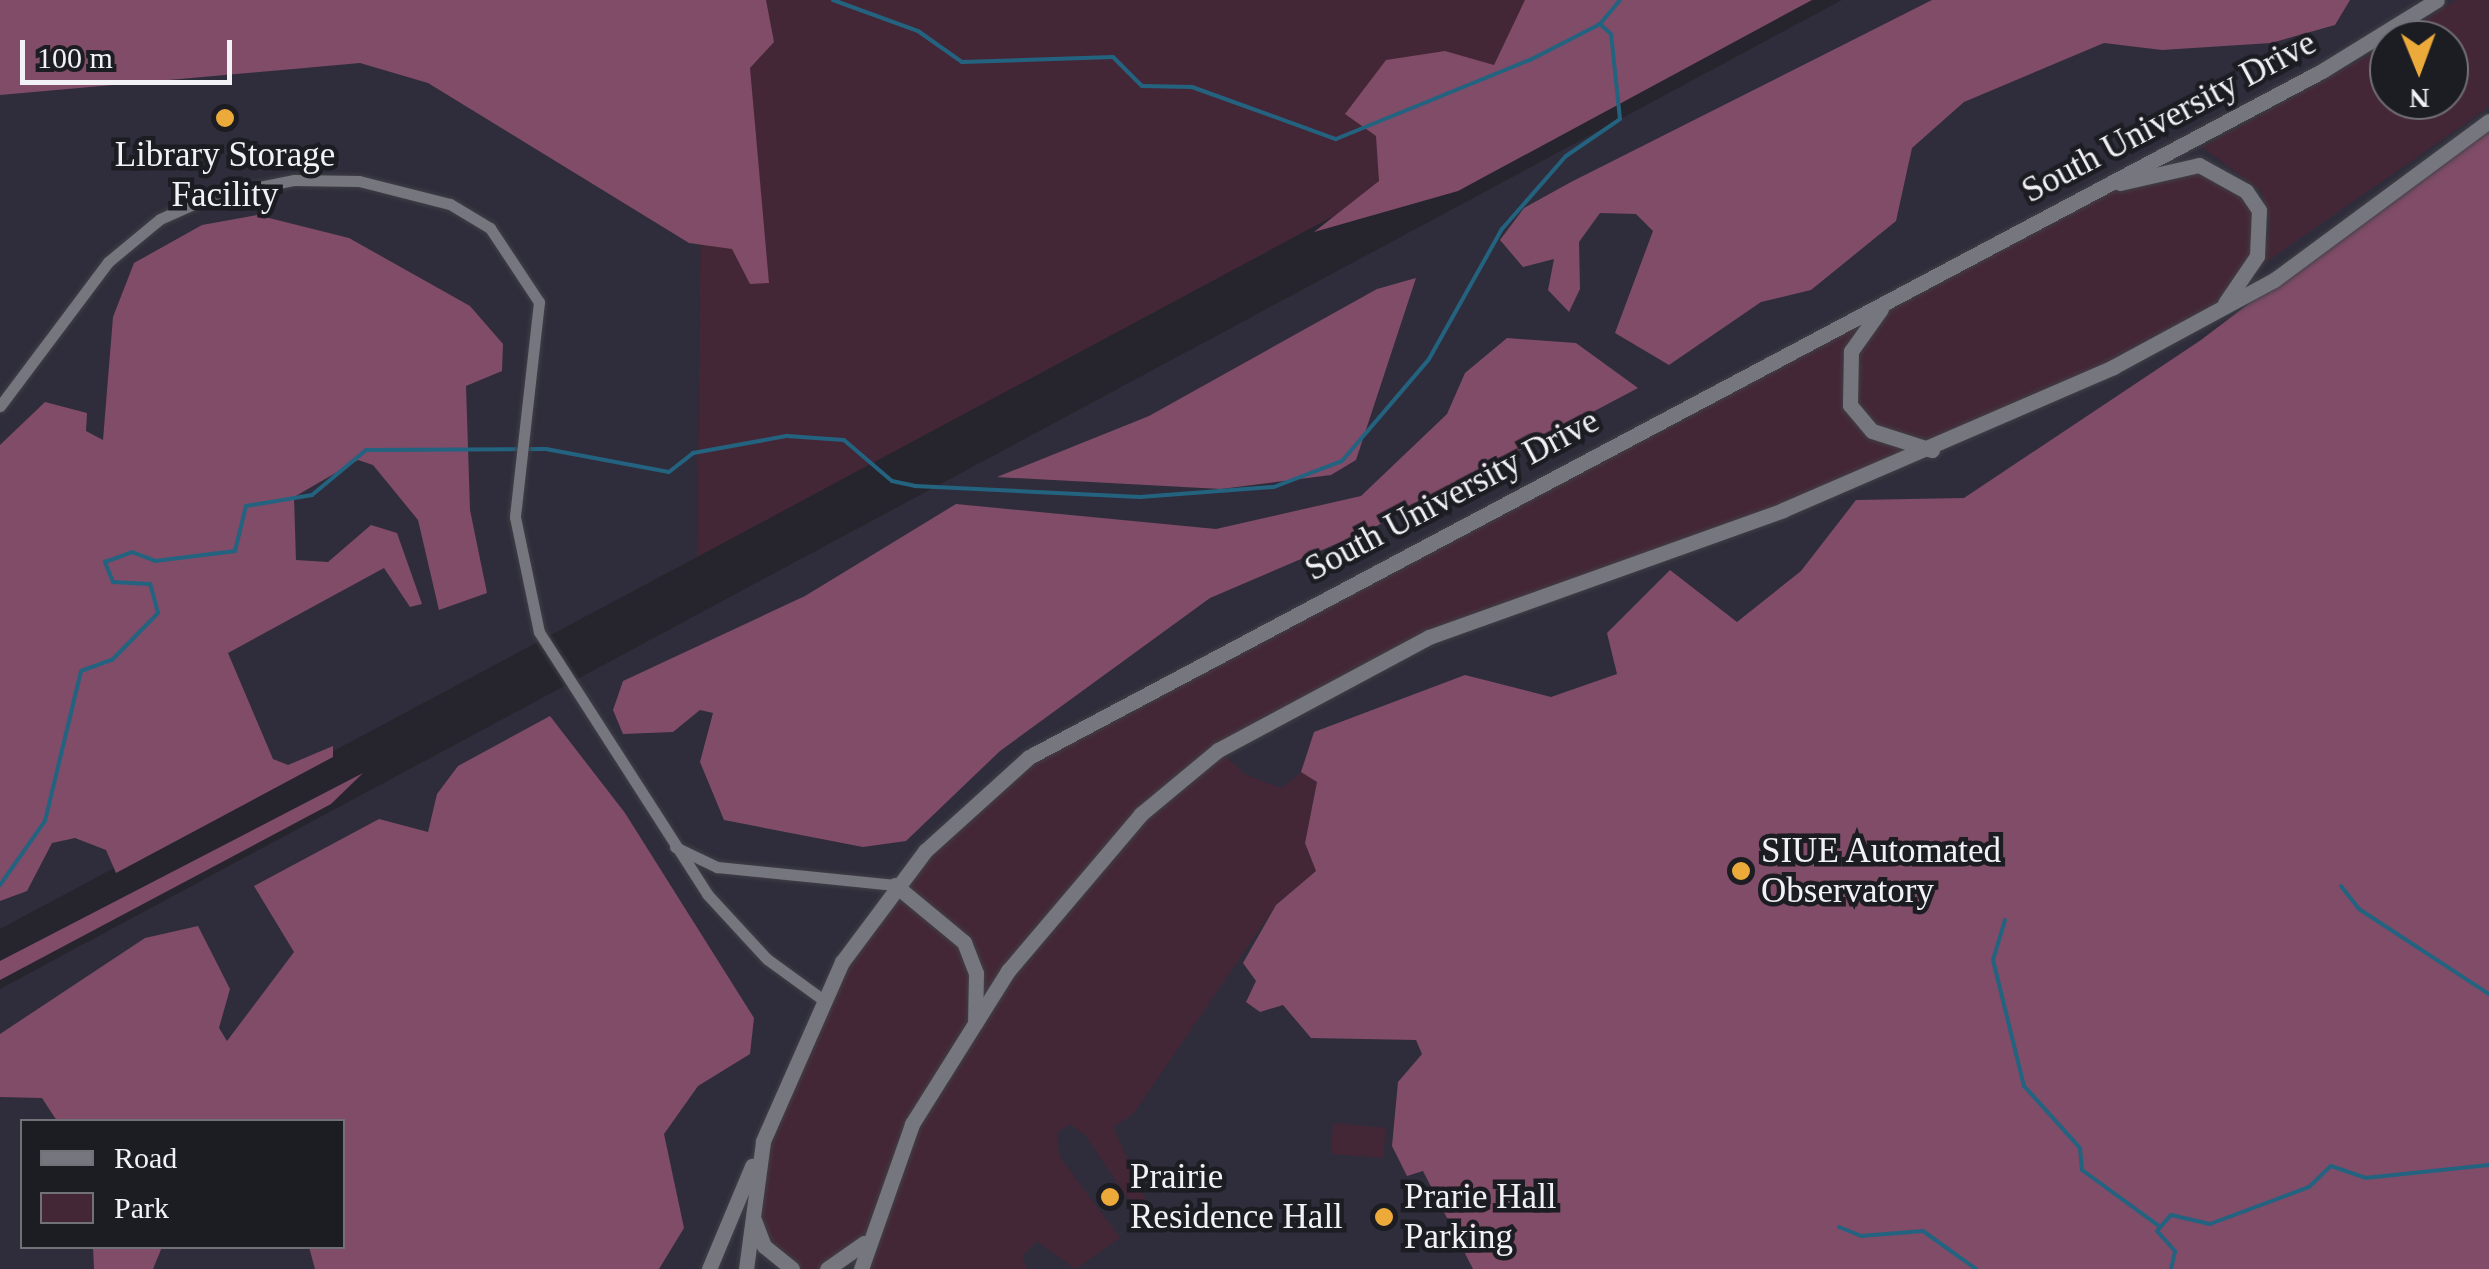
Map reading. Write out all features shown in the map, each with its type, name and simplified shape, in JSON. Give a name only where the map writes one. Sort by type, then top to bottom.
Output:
[{"type":"main road","name":"South University Drive","points":[[746,1269],[763,1145],[822,999],[895,885],[990,788],[1102,711],[2091,192],[2437,0]]},
{"type":"main road","points":[[861,1269],[865,1243],[912,1124],[1008,971],[1141,814],[1257,723],[1429,637],[1932,450],[2219,310],[2348,230],[2489,121]]},
{"type":"main road","points":[[2091,192],[2199,165],[2246,191],[2258,210],[2257,256],[2219,310]]},
{"type":"main road","points":[[1894,296],[1852,351],[1845,387],[1872,431],[1932,450]]},
{"type":"main road","points":[[895,885],[964,942],[976,973],[975,1027]]},
{"type":"main road","points":[[709,1269],[763,1145]]},
{"type":"main road","points":[[751,1211],[764,1246],[792,1269]]},
{"type":"main road","points":[[827,1269],[865,1243]]},
{"type":"street","points":[[0,406],[108,262],[184,206],[326,179],[385,185],[473,216],[518,259],[538,302],[515,517],[527,602],[671,845],[745,938],[822,999]]},
{"type":"street","points":[[671,845],[717,867],[895,885]]},
{"type":"shaded area","points":[[0,0],[766,0],[774,42],[750,68],[769,283],[750,284],[732,249],[689,243],[428,83],[360,63],[0,95]]},
{"type":"shaded area","points":[[1525,0],[1812,0],[1458,191],[1314,232],[1379,181],[1376,136],[1345,114],[1386,60],[1445,51],[1494,65]]},
{"type":"shaded area","points":[[1842,0],[2489,0],[2489,1269],[0,1269],[0,989]]},
{"type":"shaded area","points":[[1932,0],[2350,0],[2335,25],[2271,43],[2162,50],[2104,43],[1964,102],[1912,148],[1896,221],[1811,290],[1761,302],[1669,365],[1615,333],[1653,231],[1636,214],[1600,213],[1579,242],[1580,289],[1569,312],[1548,290],[1554,259],[1523,267],[1500,240],[1524,208]]},
{"type":"shaded area","points":[[703,14],[697,557],[0,929],[0,46]]},
{"type":"shaded area","points":[[2489,121],[2489,1269],[1473,1269],[1423,1171],[1407,1176],[1392,1146],[1398,1082],[1422,1054],[1416,1040],[1311,1038],[1283,1005],[1260,1012],[1246,1002],[1256,981],[1243,963],[1276,905],[1316,871],[1305,843],[1317,782],[1301,772],[1314,732],[1465,675],[1551,697],[1617,674],[1607,633],[1670,570],[1737,622],[1801,571],[1856,500],[1964,498],[2201,340]]},
{"type":"shaded area","points":[[257,215],[349,238],[470,306],[503,344],[502,371],[466,386],[470,510],[487,593],[439,610],[418,520],[373,465],[358,460],[294,497],[296,560],[328,562],[371,525],[397,533],[422,604],[410,607],[384,568],[228,653],[273,759],[288,765],[333,746],[333,757],[116,873],[106,850],[75,838],[52,843],[27,891],[0,901],[0,445],[45,402],[87,413],[86,431],[103,440],[113,317],[134,263],[202,225]]},
{"type":"shaded area","points":[[1416,278],[1356,460],[1331,475],[1221,489],[997,477],[1149,416],[1377,289]]},
{"type":"shaded area","points":[[1507,338],[1576,343],[1638,388],[1369,530],[1210,598],[1000,751],[906,841],[863,847],[724,820],[700,762],[713,713],[700,710],[673,732],[623,734],[613,710],[623,681],[805,596],[956,504],[1216,529],[1361,496],[1447,414],[1465,373]]},
{"type":"shaded area","points":[[550,716],[625,813],[754,1018],[750,1054],[698,1086],[664,1134],[684,1228],[659,1269],[315,1269],[310,1249],[345,1249],[345,1119],[56,1119],[42,1098],[0,1097],[0,1034],[145,938],[198,926],[230,989],[219,1028],[227,1041],[294,952],[254,886],[379,819],[428,832],[437,794],[458,766]]},
{"type":"shaded area","points":[[363,773],[331,804],[0,980],[0,961]]},
{"type":"shaded area","points":[[93,1249],[161,1249],[153,1269],[94,1269]]},
{"type":"green space","points":[[703,0],[1737,0],[697,557]]},
{"type":"green space","points":[[2456,0],[2489,0],[2489,107],[2263,264],[2270,225],[2261,191],[2202,147],[2369,55],[2369,120],[2469,120],[2469,20],[2426,20]]},
{"type":"green space","points":[[2199,165],[2246,191],[2262,232],[2219,310],[1984,429],[1429,637],[1218,750],[1246,775],[1282,788],[1301,772],[1317,781],[1305,843],[1316,871],[1276,905],[1134,1113],[1113,1127],[1150,1209],[1141,1212],[1126,1196],[1086,1136],[1070,1124],[1057,1133],[1059,1156],[1120,1238],[1075,1269],[1037,1241],[1022,1256],[1027,1269],[861,1269],[864,1252],[827,1269],[792,1269],[758,1235],[757,1173],[796,1051],[895,885],[1029,757],[2091,192]]},
{"type":"green space","points":[[1333,1123],[1386,1128],[1383,1158],[1331,1154]]},
{"type":"waterway","points":[[833,0],[918,31],[962,62],[1113,57],[1142,86],[1192,87],[1336,139],[1532,59],[1600,24],[1620,0]]},
{"type":"waterway","points":[[0,885],[45,821],[81,671],[112,660],[158,613],[150,584],[113,582],[105,562],[132,552],[155,561],[235,551],[246,506],[312,495],[366,450],[546,449],[669,472],[693,453],[787,436],[844,440],[892,481],[915,486],[1140,497],[1274,487],[1342,461],[1429,359],[1502,229],[1566,156],[1620,119],[1611,34],[1600,24]]},
{"type":"waterway","points":[[2341,886],[2359,909],[2489,994]]},
{"type":"waterway","points":[[2005,920],[1993,960],[2024,1086],[2080,1148],[2082,1170],[2159,1226]]},
{"type":"waterway","points":[[2171,1269],[2175,1251],[2157,1231],[2171,1215],[2210,1224],[2309,1187],[2331,1166],[2365,1178],[2489,1165]]},
{"type":"waterway","points":[[1839,1227],[1861,1236],[1923,1231],[1976,1269]]},
{"type":"place","name":"Library Storage Facility","points":[[225,118]]},
{"type":"place","name":"SIUE Automated Observatory","points":[[1741,871]]},
{"type":"place","name":"Prairie Residence Hall","points":[[1110,1197]]},
{"type":"place","name":"Prarie Hall Parking","points":[[1384,1217]]}]
